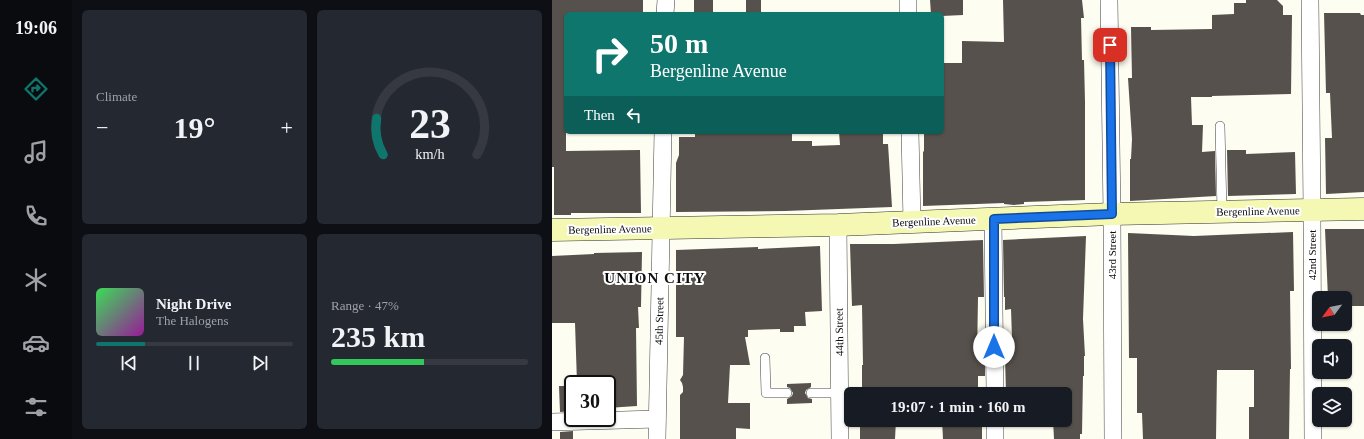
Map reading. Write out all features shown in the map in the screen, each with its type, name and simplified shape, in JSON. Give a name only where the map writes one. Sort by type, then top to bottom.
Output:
[{"type":"street","points":[[666,0],[666,12]]},
{"type":"street","points":[[908,0],[908,12]]},
{"type":"street","name":"43rd Street","points":[[1109,0],[1112,214],[1112,439]]},
{"type":"street","name":"42nd Street","points":[[1310,0],[1313,439]]},
{"type":"street","name":"45th Street","points":[[657,439],[663,134]]},
{"type":"street","points":[[910,134],[912,222]]},
{"type":"street","name":"Bergenline Avenue","points":[[552,230],[838,225],[1112,214],[1364,209]]},
{"type":"street","points":[[994,219],[995,387]]},
{"type":"street","name":"44th Street","points":[[838,225],[840,439]]},
{"type":"street","points":[[552,422],[657,420]]},
{"type":"street","points":[[995,427],[995,439]]},
{"type":"lane","points":[[1220,126],[1222,212]]},
{"type":"lane","points":[[765,358],[766,393],[787,393]]},
{"type":"lane","points":[[811,393],[840,393]]},
{"type":"building","points":[[552,0],[643,0],[643,12],[564,12],[564,134],[566,134],[566,151],[640,150],[641,213],[571,213],[571,215],[554,215],[554,167],[552,167]]},
{"type":"building","points":[[694,0],[713,0],[713,12],[694,12]]},
{"type":"building","points":[[746,0],[761,0],[761,12],[746,12]]},
{"type":"building","points":[[930,0],[963,0],[963,15],[944,16],[944,12],[931,12]]},
{"type":"building","points":[[1003,0],[1082,0],[1084,18],[1081,18],[1085,102],[1085,200],[1024,202],[1024,204],[1014,205],[1004,203],[923,206],[924,134],[944,134],[944,63],[962,63],[962,41],[1004,42]]},
{"type":"building","points":[[1246,0],[1277,0],[1283,6],[1283,15],[1292,15],[1291,94],[1191,97],[1192,125],[1203,125],[1202,152],[1215,151],[1216,196],[1130,201],[1130,159],[1132,139],[1128,78],[1132,78],[1131,27],[1151,27],[1151,30],[1212,29],[1212,15],[1234,14],[1234,3],[1246,3]]},
{"type":"building","points":[[1324,13],[1360,13],[1361,15],[1364,15],[1364,192],[1326,194],[1325,138],[1332,138],[1330,93],[1326,93]]},
{"type":"building","points":[[695,134],[792,134],[792,141],[812,141],[812,146],[840,145],[839,134],[883,134],[883,144],[888,144],[892,207],[785,211],[676,212],[676,163],[679,155],[679,137],[695,137]]},
{"type":"building","points":[[1227,150],[1246,150],[1246,154],[1295,152],[1296,194],[1228,196]]},
{"type":"building","points":[[1325,229],[1364,229],[1364,306],[1352,306],[1352,291],[1328,291]]},
{"type":"building","points":[[1293,232],[1294,291],[1290,291],[1291,369],[1289,439],[1249,439],[1249,407],[1254,407],[1254,370],[1217,370],[1216,439],[1143,439],[1142,413],[1137,413],[1137,358],[1129,358],[1128,233],[1194,236]]},
{"type":"building","points":[[1086,236],[1083,319],[1085,356],[1083,376],[1082,434],[1080,434],[1080,439],[1054,439],[1053,427],[1072,427],[1072,387],[1006,387],[1005,357],[1007,357],[1007,338],[1012,338],[1011,309],[1005,310],[1003,240]]},
{"type":"building","points":[[983,240],[984,297],[978,297],[977,358],[985,358],[985,376],[978,376],[978,387],[862,387],[862,305],[852,306],[850,244],[894,244]]},
{"type":"building","points":[[820,246],[822,311],[805,312],[806,326],[794,326],[794,332],[780,332],[780,329],[748,330],[748,337],[745,337],[750,365],[730,365],[728,403],[750,403],[750,429],[736,428],[736,439],[680,439],[680,395],[683,392],[683,387],[680,380],[683,375],[684,337],[676,337],[676,250],[758,247],[758,249]]},
{"type":"building","points":[[642,252],[641,307],[638,307],[639,328],[636,328],[637,406],[616,407],[616,375],[577,375],[575,323],[552,323],[552,256]]},
{"type":"building","points":[[811,383],[811,387],[806,390],[805,393],[808,398],[812,399],[812,403],[787,404],[787,399],[792,396],[793,393],[790,388],[787,387],[787,384]]},
{"type":"building","points":[[559,386],[564,386],[564,412],[560,412]]},
{"type":"building","points":[[860,427],[896,427],[895,439],[860,439]]},
{"type":"building","points":[[942,427],[982,427],[982,439],[943,439]]},
{"type":"building","points":[[573,431],[573,439],[560,439],[560,432]]},
{"type":"district","name":"UNION CITY","points":[[655,278]]},
{"type":"route","points":[[994,347],[994,219],[1112,214],[1110,45]]}]
